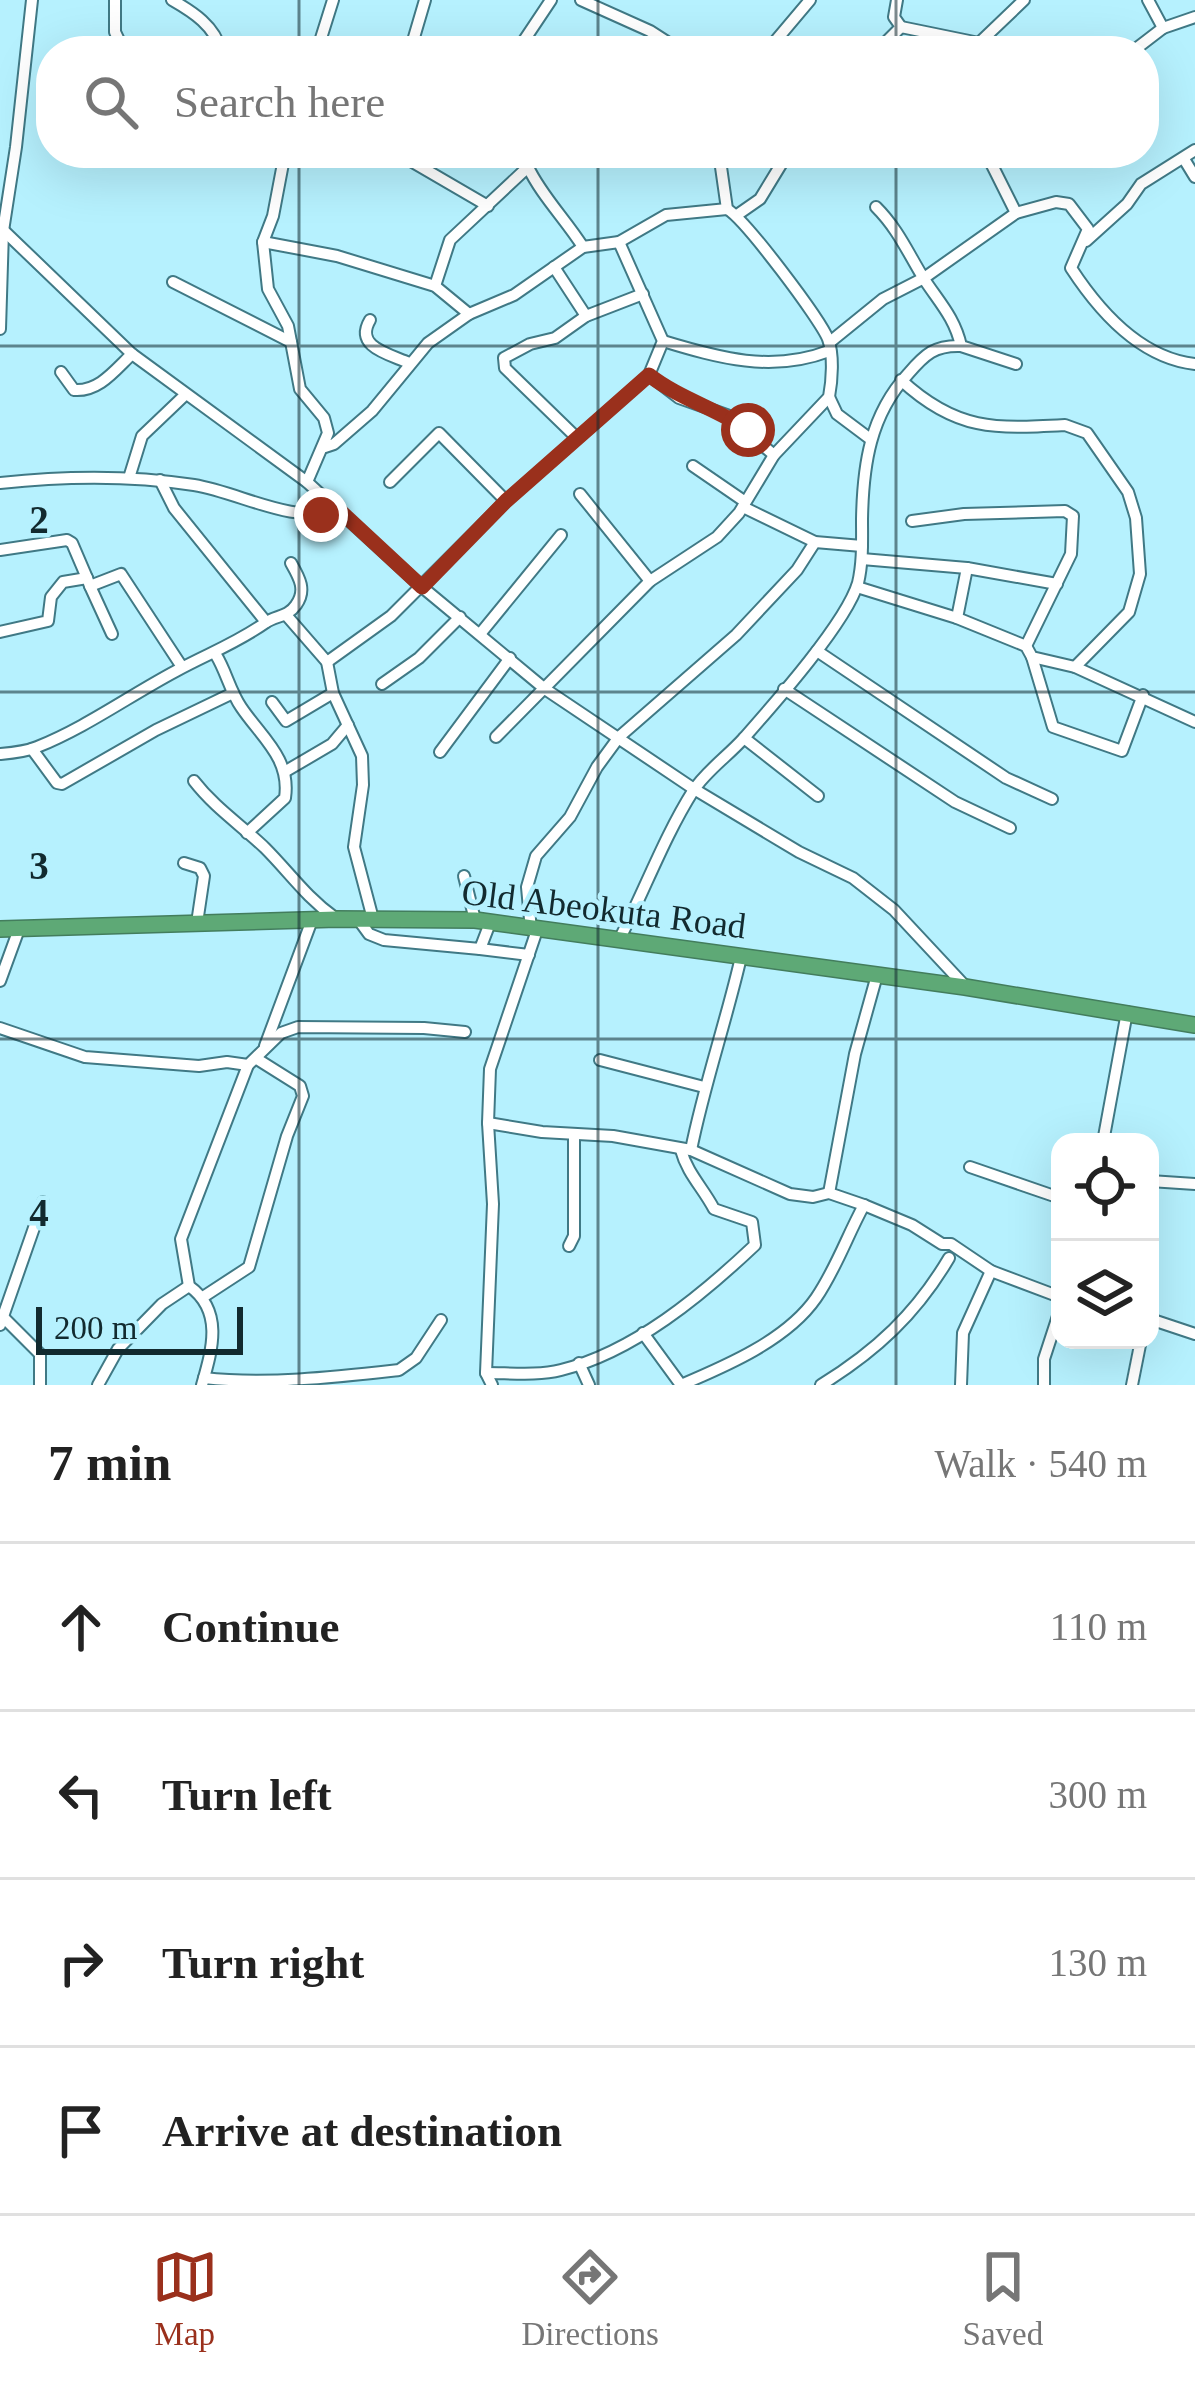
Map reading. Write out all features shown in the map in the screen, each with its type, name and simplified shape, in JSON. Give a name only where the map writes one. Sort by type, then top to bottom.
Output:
[{"type":"highway","name":"Old Abeokuta Road","points":[[0,928],[337,919],[483,921],[965,987],[1195,1025]]},
{"type":"street","points":[[0,329],[2,229],[32,0]]},
{"type":"street","points":[[115,0],[117,36]]},
{"type":"street","points":[[172,0],[198,16],[214,36]]},
{"type":"street","points":[[321,36],[332,0]]},
{"type":"street","points":[[414,36],[425,0]]},
{"type":"street","points":[[527,36],[551,0]]},
{"type":"street","points":[[581,0],[658,36]]},
{"type":"street","points":[[780,36],[810,0]]},
{"type":"street","points":[[897,0],[894,17],[901,27],[945,36]]},
{"type":"street","points":[[986,36],[1024,0]]},
{"type":"street","points":[[1148,0],[1163,28]]},
{"type":"street","points":[[1153,36],[1195,16]]},
{"type":"street","points":[[892,36],[901,27]]},
{"type":"street","points":[[1079,248],[1127,204],[1141,184],[1195,150]]},
{"type":"street","points":[[1184,159],[1195,177]]},
{"type":"street","points":[[282,168],[263,242],[268,289],[288,326],[300,389],[324,418],[328,433],[308,482]]},
{"type":"street","points":[[423,168],[488,206]]},
{"type":"street","points":[[435,286],[450,240],[526,168]]},
{"type":"street","points":[[529,168],[584,247]]},
{"type":"street","points":[[496,737],[650,581],[717,537],[774,455],[829,397],[829,346],[732,212],[722,168]]},
{"type":"street","points":[[325,447],[372,411],[409,363],[469,314],[514,295],[584,247],[619,242],[666,215],[732,212],[760,199],[779,168]]},
{"type":"street","points":[[994,168],[1016,213]]},
{"type":"street","points":[[663,341],[741,363],[802,361],[829,346],[883,299],[924,278],[1016,213],[1057,202],[1070,204],[1088,229],[1071,268],[1093,302],[1162,358],[1195,364]]},
{"type":"street","points":[[876,207],[895,226],[956,323],[961,346]]},
{"type":"street","points":[[2,229],[132,354],[308,482],[422,587],[545,689],[694,789],[799,852],[853,878],[894,910],[965,987]]},
{"type":"street","points":[[263,242],[337,256],[435,286],[469,314]]},
{"type":"street","points":[[327,662],[391,616],[506,501],[649,375],[663,341],[619,242]]},
{"type":"street","points":[[554,266],[586,316]]},
{"type":"street","points":[[173,282],[291,342]]},
{"type":"street","points":[[577,438],[502,362],[530,344],[555,338],[586,316],[643,294]]},
{"type":"street","points":[[370,320],[366,339],[409,363]]},
{"type":"street","points":[[620,940],[694,789],[817,651],[857,587],[869,438],[902,380],[938,345],[961,346],[1016,364]]},
{"type":"street","points":[[61,372],[74,391],[83,392],[97,386],[132,354]]},
{"type":"street","points":[[649,375],[679,398],[727,415],[774,455]]},
{"type":"street","points":[[902,380],[923,399],[964,423],[1080,429],[1128,492],[1136,518],[1140,574],[1130,612],[1075,667]]},
{"type":"street","points":[[129,478],[142,436],[184,395]]},
{"type":"street","points":[[829,397],[837,414],[869,438]]},
{"type":"street","points":[[390,482],[439,433],[506,501]]},
{"type":"street","points":[[693,466],[744,504],[815,542],[1057,584]]},
{"type":"street","points":[[160,480],[174,508],[266,622]]},
{"type":"street","points":[[0,483],[160,480],[310,515],[338,509]]},
{"type":"street","points":[[580,494],[650,581]]},
{"type":"street","points":[[912,521],[964,514],[1065,511],[1072,516],[1071,554],[1029,651],[1054,727],[1122,751],[1143,695]]},
{"type":"street","points":[[481,634],[561,535]]},
{"type":"street","points":[[741,957],[686,1150],[686,1170],[714,1209],[752,1222],[755,1245],[644,1334],[559,1371],[489,1379],[490,1069],[529,955],[534,930],[527,887],[536,856],[570,817],[619,737],[736,634],[797,570],[815,542]]},
{"type":"street","points":[[0,550],[72,543],[112,634]]},
{"type":"street","points":[[0,754],[32,749],[182,667],[216,655],[266,622],[287,616],[300,602],[302,591],[291,563]]},
{"type":"street","points":[[957,618],[967,568]]},
{"type":"street","points":[[0,632],[48,621],[51,597],[58,586],[121,574],[182,667]]},
{"type":"street","points":[[857,587],[957,618],[1143,695],[1195,722]]},
{"type":"street","points":[[287,616],[327,662],[333,693],[362,756],[354,847],[370,934],[384,940],[529,955]]},
{"type":"street","points":[[382,683],[419,658],[460,617]]},
{"type":"street","points":[[817,651],[1006,778],[1052,800]]},
{"type":"street","points":[[216,655],[233,693],[286,771],[285,798],[247,833]]},
{"type":"street","points":[[440,752],[509,658]]},
{"type":"street","points":[[784,689],[955,802],[1010,828]]},
{"type":"street","points":[[32,749],[62,784],[233,693]]},
{"type":"street","points":[[272,702],[286,721],[333,693]]},
{"type":"street","points":[[286,771],[332,744],[348,725]]},
{"type":"street","points":[[744,738],[818,796]]},
{"type":"street","points":[[194,781],[307,896],[337,919]]},
{"type":"street","points":[[184,863],[200,868],[204,876],[196,923]]},
{"type":"street","points":[[464,876],[483,921],[480,949]]},
{"type":"street","points":[[311,920],[182,1239],[189,1286],[203,1297],[212,1318],[214,1343],[203,1382],[267,1384],[399,1370],[416,1358],[442,1320]]},
{"type":"street","points":[[0,981],[19,929]]},
{"type":"street","points":[[829,1193],[855,1054],[877,975]]},
{"type":"street","points":[[1104,1133],[1126,1012]]},
{"type":"street","points":[[0,1028],[86,1057],[199,1066],[257,1057],[281,1033],[298,1027],[465,1032]]},
{"type":"street","points":[[203,1297],[249,1267],[303,1096],[300,1086],[257,1057]]},
{"type":"street","points":[[601,1060],[704,1087]]},
{"type":"street","points":[[488,1123],[613,1136],[686,1150],[790,1194],[829,1193],[864,1205],[942,1244],[950,1258]]},
{"type":"street","points":[[569,1246],[574,1236],[574,1134]]},
{"type":"street","points":[[970,1166],[1051,1195]]},
{"type":"street","points":[[1159,1182],[1195,1184]]},
{"type":"street","points":[[40,1385],[40,1354],[2,1321],[44,1202]]},
{"type":"street","points":[[644,1334],[681,1385],[751,1354],[813,1304],[864,1205]]},
{"type":"street","points":[[942,1244],[951,1244],[991,1271],[1051,1294]]},
{"type":"street","points":[[950,1258],[966,1256]]},
{"type":"street","points":[[820,1385],[899,1328],[924,1300],[950,1258]]},
{"type":"street","points":[[961,1385],[963,1333],[991,1271]]},
{"type":"street","points":[[103,1384],[118,1349],[162,1304],[189,1286]]},
{"type":"street","points":[[1159,1322],[1195,1334]]},
{"type":"street","points":[[1044,1385],[1044,1359],[1051,1338]]},
{"type":"street","points":[[1132,1385],[1139,1349]]},
{"type":"street","points":[[579,1363],[590,1385]]},
{"type":"route","points":[[321,515],[338,509],[422,587],[506,501],[649,375],[679,398],[727,415],[748,430]]}]
